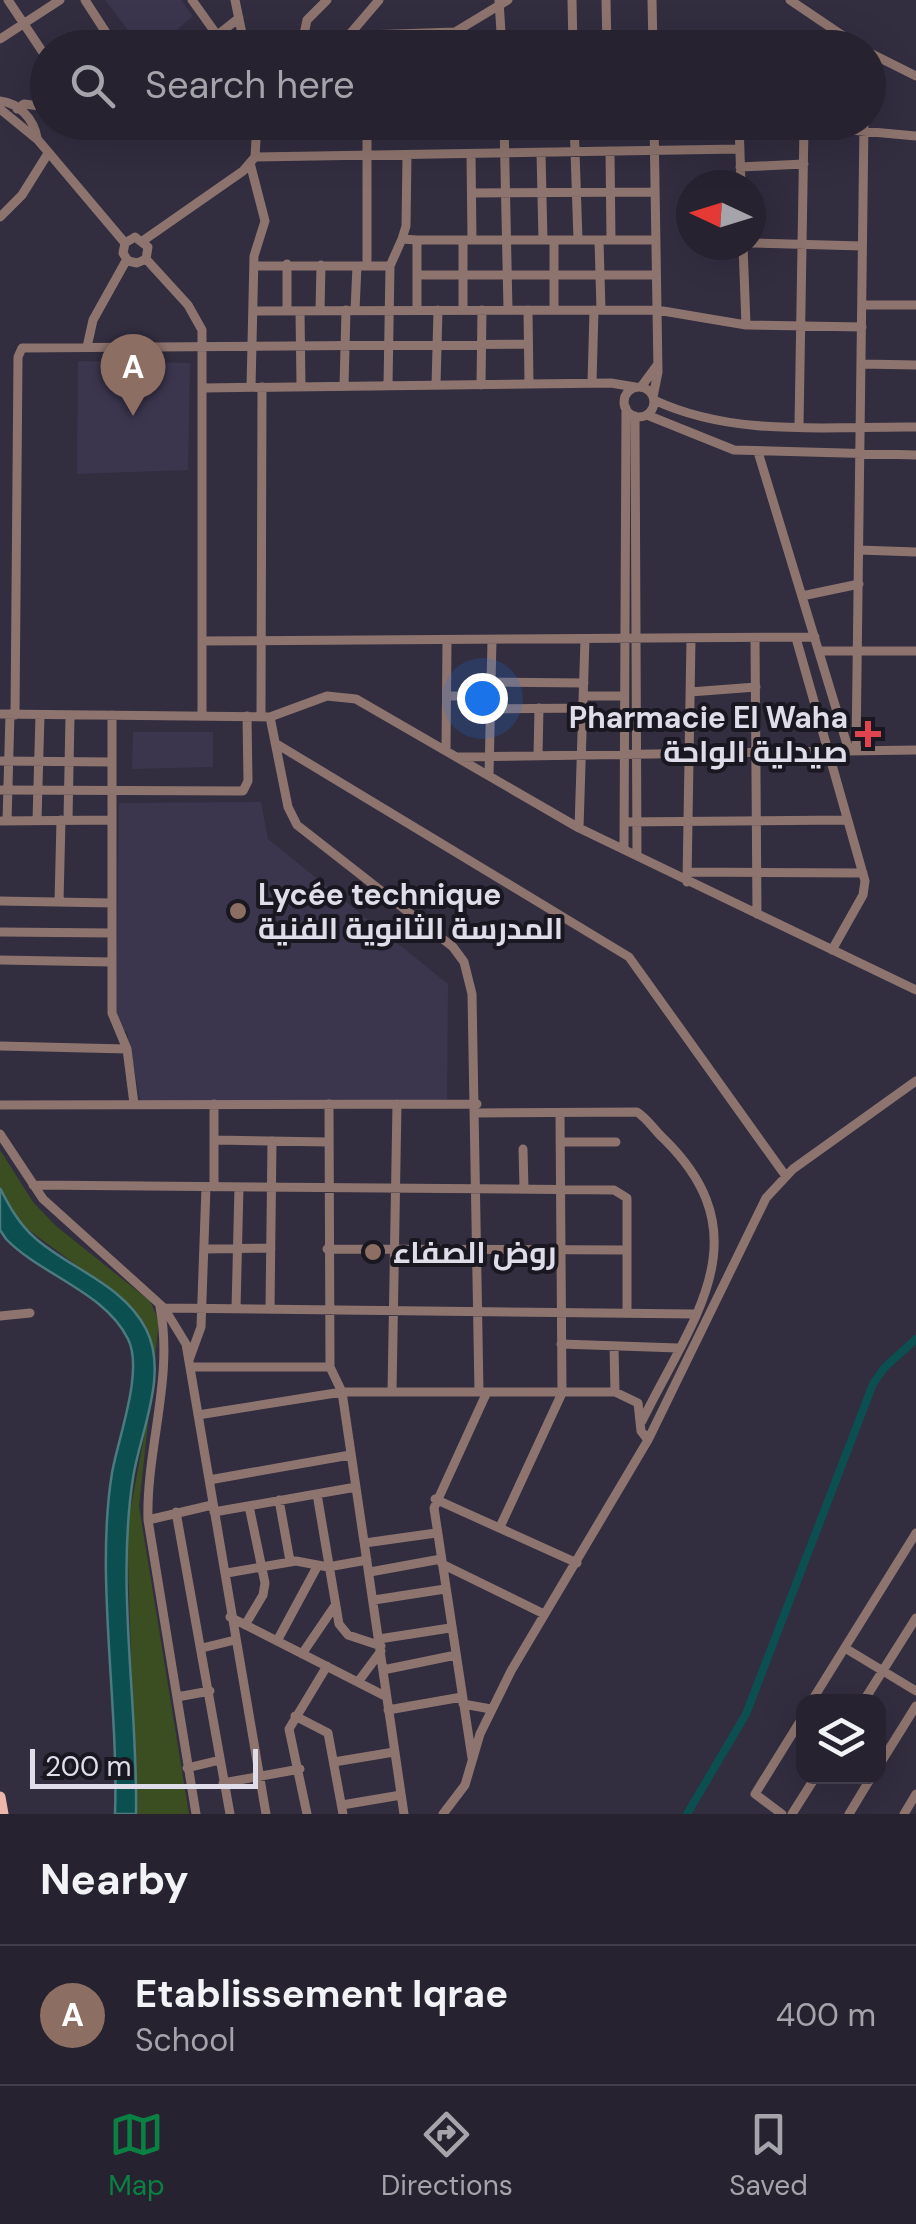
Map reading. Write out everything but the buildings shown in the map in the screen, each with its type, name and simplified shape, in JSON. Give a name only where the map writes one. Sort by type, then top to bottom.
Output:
[{"type":"main road","points":[[0,1797],[3,1814]]},
{"type":"street","points":[[8,0],[30,34]]},
{"type":"street","points":[[0,39],[60,0]]},
{"type":"street","points":[[84,0],[105,30]]},
{"type":"street","points":[[192,0],[213,30]]},
{"type":"street","points":[[236,0],[241,30]]},
{"type":"street","points":[[303,30],[326,0]]},
{"type":"street","points":[[572,0],[573,30]]},
{"type":"street","points":[[606,0],[607,30]]},
{"type":"street","points":[[652,0],[653,30]]},
{"type":"street","points":[[790,0],[832,30]]},
{"type":"street","points":[[353,30],[375,2]]},
{"type":"street","points":[[458,30],[503,2]]},
{"type":"street","points":[[502,30],[503,2]]},
{"type":"street","points":[[223,30],[239,18]]},
{"type":"street","points":[[886,61],[916,76]]},
{"type":"street","points":[[0,102],[30,123]]},
{"type":"street","points":[[0,109],[30,109]]},
{"type":"street","points":[[15,111],[30,130]]},
{"type":"street","points":[[886,131],[916,136]]},
{"type":"street","points":[[38,140],[124,243],[126,260],[92,320],[88,347]]},
{"type":"street","points":[[255,140],[253,160],[265,221],[254,266],[252,347],[257,387],[261,641],[266,716],[288,807],[297,825],[448,944],[464,962],[472,994],[483,1392],[435,1500],[436,1533],[472,1760]]},
{"type":"street","points":[[344,386],[344,346],[362,266],[367,140]]},
{"type":"street","points":[[504,140],[508,310]]},
{"type":"street","points":[[575,140],[578,240]]},
{"type":"street","points":[[647,415],[654,399],[658,364],[654,140]]},
{"type":"street","points":[[740,140],[740,170]]},
{"type":"street","points":[[799,426],[804,140]]},
{"type":"street","points":[[852,751],[860,550],[864,140]]},
{"type":"street","points":[[124,243],[131,238],[144,240],[208,198],[253,160],[740,149]]},
{"type":"street","points":[[610,151],[611,240]]},
{"type":"street","points":[[541,152],[554,310]]},
{"type":"street","points":[[0,217],[28,186],[47,154]]},
{"type":"street","points":[[463,310],[471,154]]},
{"type":"street","points":[[388,385],[390,266],[402,240],[407,155]]},
{"type":"street","points":[[740,167],[804,164]]},
{"type":"street","points":[[472,193],[655,192]]},
{"type":"street","points":[[144,240],[148,247],[146,259]]},
{"type":"street","points":[[402,240],[656,240]]},
{"type":"street","points":[[416,310],[417,240]]},
{"type":"street","points":[[592,384],[599,240]]},
{"type":"street","points":[[766,244],[862,246]]},
{"type":"street","points":[[126,260],[137,264],[146,259]]},
{"type":"street","points":[[146,259],[193,312],[202,330],[202,715]]},
{"type":"street","points":[[744,260],[746,325]]},
{"type":"street","points":[[287,264],[287,311]]},
{"type":"street","points":[[320,265],[320,310]]},
{"type":"street","points":[[254,266],[390,266]]},
{"type":"street","points":[[417,275],[656,275]]},
{"type":"street","points":[[862,305],[916,305]]},
{"type":"street","points":[[300,310],[301,386]]},
{"type":"street","points":[[436,385],[438,310]]},
{"type":"street","points":[[481,384],[482,310]]},
{"type":"street","points":[[528,310],[528,384]]},
{"type":"street","points":[[253,311],[657,310],[746,325],[862,327]]},
{"type":"street","points":[[110,820],[4,821],[18,354],[26,347],[528,344]]},
{"type":"street","points":[[626,396],[658,364]]},
{"type":"street","points":[[862,364],[916,366]]},
{"type":"street","points":[[204,388],[611,383],[638,387],[654,399],[716,422],[916,426]]},
{"type":"street","points":[[611,383],[626,396],[637,856]]},
{"type":"street","points":[[626,408],[635,416],[647,415],[719,447],[758,452],[916,456]]},
{"type":"street","points":[[624,850],[624,696],[630,639],[635,416]]},
{"type":"street","points":[[758,452],[852,751]]},
{"type":"street","points":[[860,550],[916,552]]},
{"type":"street","points":[[802,596],[859,584]]},
{"type":"street","points":[[687,877],[690,638]]},
{"type":"street","points":[[755,638],[757,914]]},
{"type":"street","points":[[796,638],[865,888],[832,950]]},
{"type":"street","points":[[202,641],[815,638]]},
{"type":"street","points":[[580,828],[586,639]]},
{"type":"street","points":[[448,640],[451,754]]},
{"type":"street","points":[[490,775],[492,640]]},
{"type":"street","points":[[819,651],[916,651]]},
{"type":"street","points":[[491,682],[584,683]]},
{"type":"street","points":[[690,692],[756,687]]},
{"type":"street","points":[[8,714],[266,716],[327,696],[356,699],[580,828],[916,990]]},
{"type":"street","points":[[447,696],[491,696]]},
{"type":"street","points":[[584,696],[624,696]]},
{"type":"street","points":[[538,756],[539,708]]},
{"type":"street","points":[[491,709],[583,708]]},
{"type":"street","points":[[37,820],[40,715]]},
{"type":"street","points":[[112,715],[112,1018],[127,1049],[134,1104]]},
{"type":"street","points":[[59,902],[70,716]]},
{"type":"street","points":[[4,790],[245,790],[247,716]]},
{"type":"street","points":[[275,742],[629,957],[785,1175]]},
{"type":"street","points":[[451,754],[916,750]]},
{"type":"street","points":[[4,761],[112,762]]},
{"type":"street","points":[[624,822],[846,820]]},
{"type":"street","points":[[687,877],[863,873]]},
{"type":"street","points":[[0,901],[112,903]]},
{"type":"street","points":[[0,932],[111,933]]},
{"type":"street","points":[[0,960],[111,962]]},
{"type":"street","points":[[0,1046],[127,1049]]},
{"type":"street","points":[[443,1814],[465,1784],[491,1709],[648,1440],[766,1198],[785,1175],[916,1081]]},
{"type":"street","points":[[0,1104],[397,1104],[560,1113],[637,1112],[699,1176],[712,1211],[714,1257],[708,1286],[642,1421]]},
{"type":"street","points":[[190,1364],[202,1308],[215,1140],[214,1104]]},
{"type":"street","points":[[329,1104],[330,1368],[342,1392],[404,1814]]},
{"type":"street","points":[[392,1392],[397,1104]]},
{"type":"street","points":[[500,1527],[562,1393],[560,1113]]},
{"type":"street","points":[[0,1134],[32,1185],[60,1218],[162,1306],[178,1327],[190,1364],[266,1814]]},
{"type":"street","points":[[215,1140],[328,1142]]},
{"type":"street","points":[[270,1309],[272,1142]]},
{"type":"street","points":[[560,1142],[616,1142]]},
{"type":"street","points":[[522,1149],[524,1189]]},
{"type":"street","points":[[32,1185],[614,1190],[626,1195],[627,1314]]},
{"type":"street","points":[[236,1309],[239,1187]]},
{"type":"street","points":[[204,1249],[271,1248]]},
{"type":"street","points":[[327,1249],[626,1250]]},
{"type":"street","points":[[162,1306],[695,1314]]},
{"type":"street","points":[[162,1306],[165,1334],[146,1481],[148,1520],[196,1814]]},
{"type":"street","points":[[0,1316],[30,1313]]},
{"type":"street","points":[[562,1344],[678,1348]]},
{"type":"street","points":[[614,1346],[614,1392]]},
{"type":"street","points":[[190,1364],[330,1368]]},
{"type":"street","points":[[198,1415],[342,1392],[614,1392],[634,1398],[648,1440]]},
{"type":"street","points":[[209,1480],[350,1456]]},
{"type":"street","points":[[148,1520],[176,1512],[249,1506],[356,1487]]},
{"type":"street","points":[[317,1494],[323,1566],[344,1632],[380,1645],[450,1628]]},
{"type":"street","points":[[279,1500],[290,1561]]},
{"type":"street","points":[[435,1500],[576,1562]]},
{"type":"street","points":[[244,1625],[263,1596],[249,1506]]},
{"type":"street","points":[[176,1512],[230,1814]]},
{"type":"street","points":[[365,1544],[436,1533]]},
{"type":"street","points":[[817,1694],[916,1534]]},
{"type":"street","points":[[227,1573],[290,1561],[323,1566],[367,1560]]},
{"type":"street","points":[[370,1572],[441,1562],[544,1614]]},
{"type":"street","points":[[277,1642],[323,1566]]},
{"type":"street","points":[[374,1600],[445,1589]]},
{"type":"street","points":[[302,1654],[334,1607]]},
{"type":"street","points":[[230,1617],[385,1696]]},
{"type":"street","points":[[868,1694],[916,1618]]},
{"type":"street","points":[[202,1648],[235,1640]]},
{"type":"street","points":[[358,1682],[380,1645]]},
{"type":"street","points":[[845,1648],[916,1692]]},
{"type":"street","points":[[383,1670],[456,1655]]},
{"type":"street","points":[[307,1814],[289,1729],[327,1666]]},
{"type":"street","points":[[178,1697],[210,1691]]},
{"type":"street","points":[[388,1710],[463,1701],[491,1709]]},
{"type":"street","points":[[886,1754],[916,1706]]},
{"type":"street","points":[[295,1716],[326,1730],[343,1810],[401,1795]]},
{"type":"street","points":[[782,1814],[755,1794],[796,1728]]},
{"type":"street","points":[[334,1762],[394,1752]]},
{"type":"street","points":[[187,1768],[220,1760]]},
{"type":"street","points":[[223,1783],[300,1769]]},
{"type":"street","points":[[792,1814],[811,1784]]},
{"type":"street","points":[[849,1814],[867,1784]]},
{"type":"street","points":[[904,1814],[916,1794]]},
{"type":"shaded area","points":[[105,0],[181,0],[193,16],[177,30],[128,30]]},
{"type":"shaded area","points":[[78,361],[190,363],[188,470],[77,474]]},
{"type":"shaded area","points":[[133,732],[213,732],[213,767],[132,769]]},
{"type":"shaded area","name":"Lycée technique المدرسة الثانوية الفنية","points":[[261,802],[268,839],[448,984],[447,1109],[141,1104],[127,1032],[116,1027],[119,803]]},
{"type":"shaded area","points":[[0,1150],[33,1202],[56,1226],[150,1301],[159,1321],[139,1506],[189,1814],[136,1814],[127,1528],[147,1421],[152,1350],[148,1332],[125,1301],[22,1225],[0,1188]]},
{"type":"shaded area","points":[[0,1188],[35,1238],[124,1300],[146,1329],[152,1346],[154,1384],[128,1519],[127,1603],[136,1814],[115,1814],[106,1555],[112,1473],[132,1386],[132,1353],[118,1323],[104,1309],[6,1239],[0,1230]]},
{"type":"waterway","points":[[687,1814],[746,1714],[873,1384],[884,1368],[916,1339]]},
{"type":"place","name":"Etablissement Iqrae","points":[[133,416]]},
{"type":"place","name":"Pharmacie El Waha صيدلية الواحة","points":[[868,734]]},
{"type":"place","name":"Lycée technique المدرسة الثانوية الفنية","points":[[238,911]]},
{"type":"place","name":"روض الصفاء","points":[[373,1252]]}]
